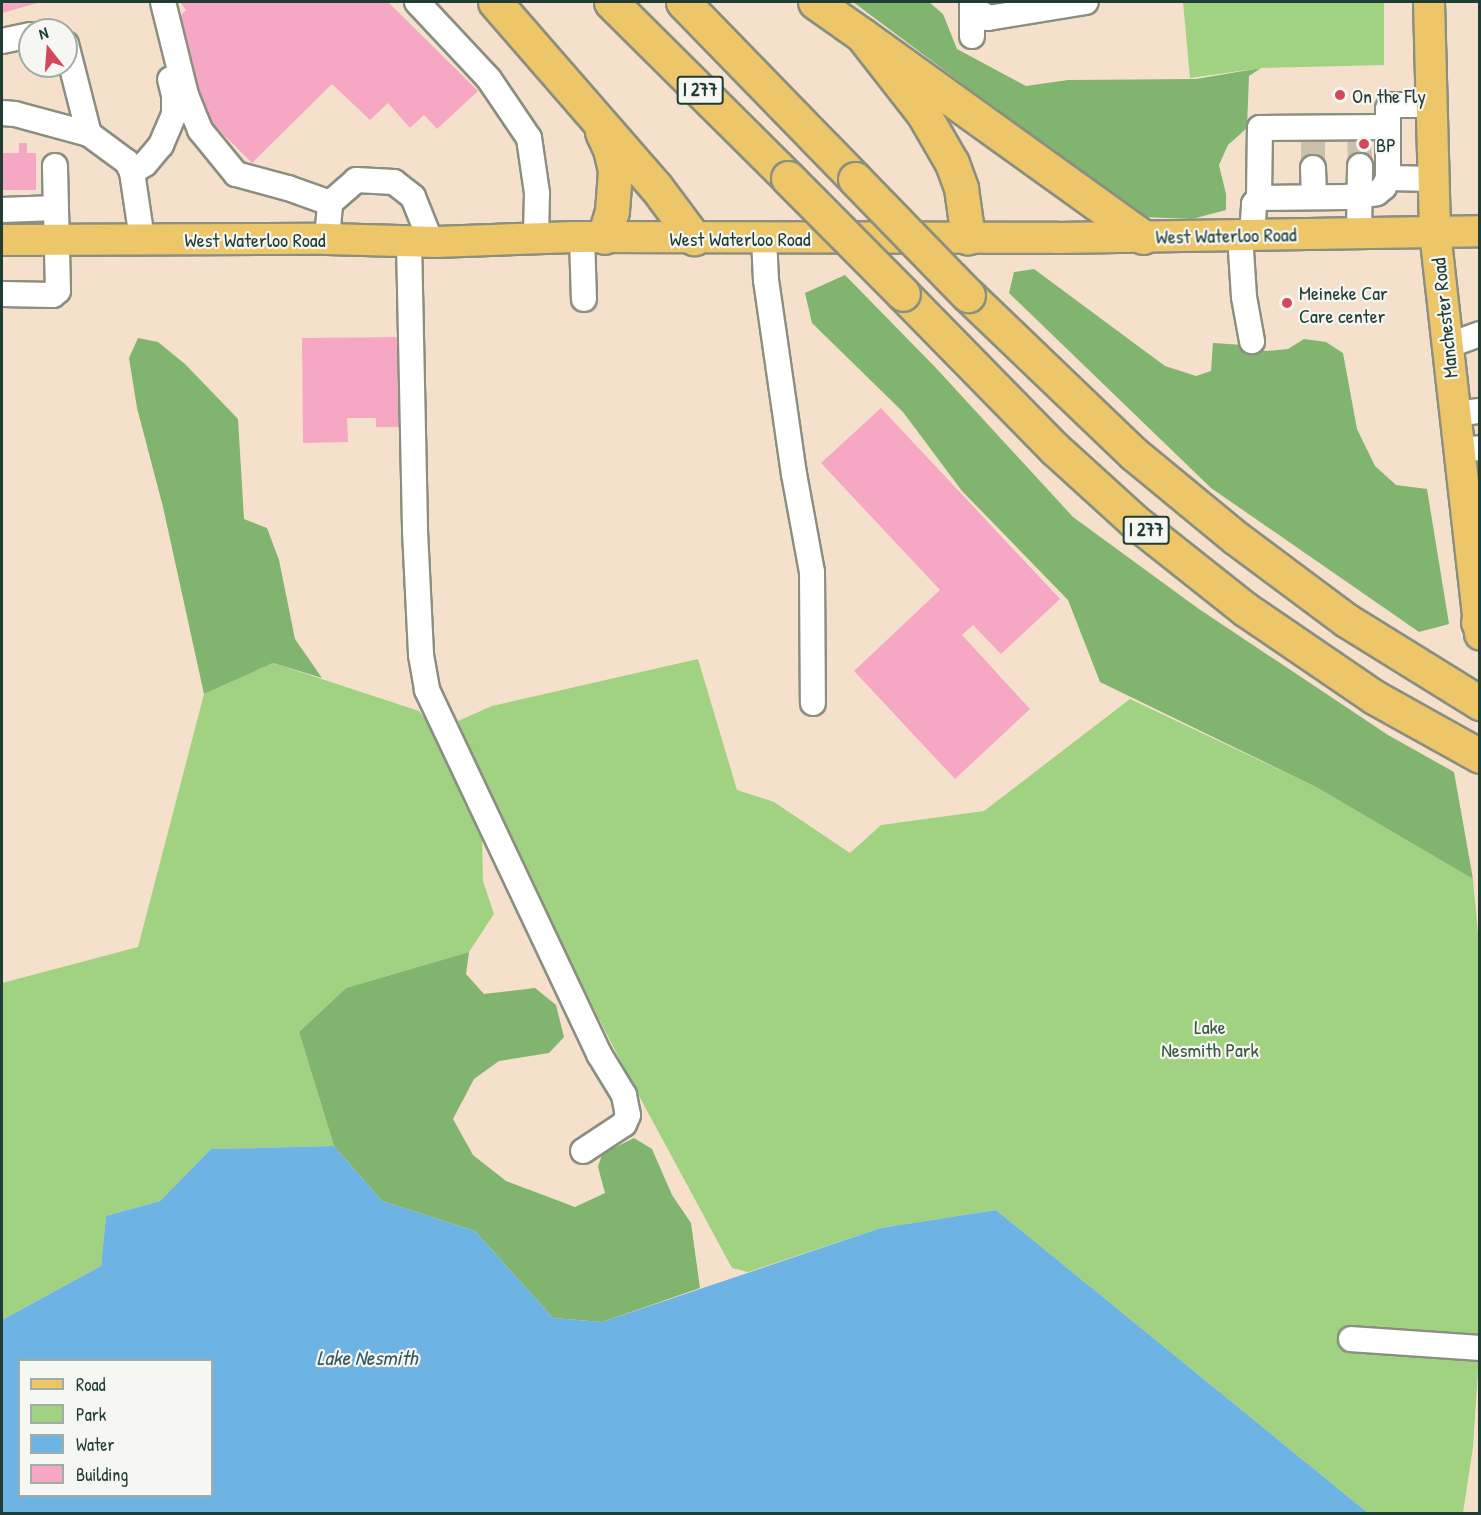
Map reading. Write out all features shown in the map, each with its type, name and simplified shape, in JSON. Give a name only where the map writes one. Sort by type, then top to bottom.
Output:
[{"type":"highway","points":[[495,2],[656,187],[694,238]]},
{"type":"highway","name":"I 277","points":[[611,2],[1055,449],[1134,521],[1245,609],[1374,697],[1479,756]]},
{"type":"highway","name":"I 277","points":[[683,2],[968,295],[1109,431],[1236,537],[1346,620],[1479,703]]},
{"type":"highway","points":[[815,2],[1143,237]]},
{"type":"highway","points":[[862,35],[923,113],[952,163],[961,188],[968,238]]},
{"type":"highway","points":[[589,110],[610,149],[615,171],[612,211],[593,237]]},
{"type":"main road","name":"Manchester Road","points":[[1429,2],[1435,232],[1447,346],[1467,413],[1479,626]]},
{"type":"main road","name":"West Waterloo Road","points":[[2,240],[142,238],[420,242],[593,237],[1143,237],[1479,231]]},
{"type":"street","points":[[132,172],[144,164],[161,145],[174,115],[174,94],[163,50],[147,2]]},
{"type":"street","points":[[164,2],[186,95],[200,130],[236,174],[288,188],[330,203]]},
{"type":"street","points":[[417,2],[489,79],[529,138],[537,193],[536,238]]},
{"type":"street","points":[[973,5],[988,18],[1086,2]]},
{"type":"street","points":[[972,36],[973,5]]},
{"type":"street","points":[[2,41],[18,37]]},
{"type":"street","points":[[75,78],[89,134]]},
{"type":"street","points":[[1259,198],[1360,196],[1377,193],[1384,187],[1388,178],[1388,109],[1395,105],[1432,105]]},
{"type":"street","points":[[2,113],[15,114],[89,134],[127,162],[132,172],[142,238]]},
{"type":"street","points":[[1252,340],[1244,297],[1246,235],[1254,204],[1259,198],[1260,128],[1313,132],[1359,132],[1387,128]]},
{"type":"street","points":[[2,294],[53,295],[58,291],[55,166]]},
{"type":"street","points":[[1359,233],[1360,166]]},
{"type":"street","points":[[1313,168],[1314,197]]},
{"type":"street","points":[[1388,178],[1434,179]]},
{"type":"street","points":[[327,239],[330,203],[356,180],[394,182],[413,198],[420,242],[415,531],[421,655],[427,690],[599,1054],[624,1095],[628,1116],[624,1124],[583,1152]]},
{"type":"street","points":[[2,210],[56,208]]},
{"type":"street","points":[[584,299],[593,237]]},
{"type":"street","points":[[764,238],[766,280],[772,326],[794,474],[812,572],[813,703]]},
{"type":"street","points":[[1447,346],[1479,334]]},
{"type":"street","points":[[1351,1339],[1479,1348]]},
{"type":"green space","points":[[853,2],[929,2],[943,14],[957,49],[1026,86],[1068,80],[1196,79],[1261,68],[1249,76],[1247,128],[1228,145],[1219,165],[1226,194],[1226,210],[1192,219],[1141,217]]},
{"type":"green space","points":[[1183,2],[1384,2],[1384,65],[1261,68],[1190,78]]},
{"type":"green space","points":[[1034,269],[1165,366],[1196,376],[1211,371],[1213,343],[1243,345],[1266,351],[1288,349],[1304,339],[1326,342],[1343,353],[1357,429],[1375,466],[1396,485],[1427,489],[1449,624],[1419,632],[1211,488],[1009,293],[1014,272]]},
{"type":"green space","points":[[845,275],[936,368],[1073,517],[1199,609],[1388,735],[1454,772],[1473,879],[1316,787],[1100,682],[1068,600],[962,491],[903,412],[812,323],[805,293]]},
{"type":"green space","points":[[138,338],[158,342],[185,364],[238,419],[244,519],[267,528],[279,560],[295,639],[322,678],[273,663],[204,694],[163,507],[137,408],[129,358]]},
{"type":"green space","name":"Lake Nesmith Park","points":[[698,659],[737,790],[774,802],[850,853],[881,825],[984,811],[1130,699],[1316,787],[1473,879],[1480,956],[1480,1340],[1473,1447],[1463,1513],[1368,1513],[996,1210],[881,1228],[748,1272],[732,1268],[625,1070],[520,863],[458,721],[492,706]]},
{"type":"green space","points":[[273,663],[419,711],[440,739],[482,837],[483,881],[494,914],[469,952],[346,988],[299,1032],[334,1146],[211,1149],[160,1201],[106,1216],[101,1266],[2,1320],[2,983],[138,947],[204,694]]},
{"type":"green space","points":[[469,952],[466,974],[484,994],[535,988],[556,1005],[564,1037],[549,1053],[499,1061],[474,1079],[453,1119],[473,1155],[506,1181],[575,1207],[605,1193],[598,1167],[602,1154],[634,1138],[652,1149],[672,1195],[691,1223],[700,1288],[602,1322],[553,1318],[475,1231],[382,1201],[334,1146],[299,1032],[346,988]]},
{"type":"water","name":"Lake Nesmith","points":[[334,1146],[382,1201],[475,1231],[553,1318],[602,1322],[881,1228],[996,1210],[1368,1513],[2,1513],[2,1320],[101,1266],[106,1216],[160,1201],[211,1149]]},
{"type":"building","points":[[2,2],[41,2],[2,13]]},
{"type":"building","points":[[180,2],[388,2],[478,91],[437,129],[424,115],[410,128],[388,103],[370,120],[332,84],[252,163],[195,106],[177,19],[186,10]]},
{"type":"building","points":[[19,143],[27,143],[27,153],[36,153],[36,190],[2,190],[2,153],[19,153]]},
{"type":"building","points":[[406,337],[402,427],[376,427],[376,418],[347,418],[348,442],[303,443],[302,338]]},
{"type":"building","points":[[881,408],[1060,599],[1001,654],[973,625],[962,635],[1030,709],[955,779],[854,671],[940,590],[821,463]]},
{"type":"tunnel","points":[[1313,136],[1313,168]]},
{"type":"tunnel","points":[[1359,136],[1360,166]]},
{"type":"place","name":"On the Fly","points":[[1340,95]]},
{"type":"place","name":"BP","points":[[1364,144]]},
{"type":"place","name":"Meineke Car Care center","points":[[1287,303]]}]
